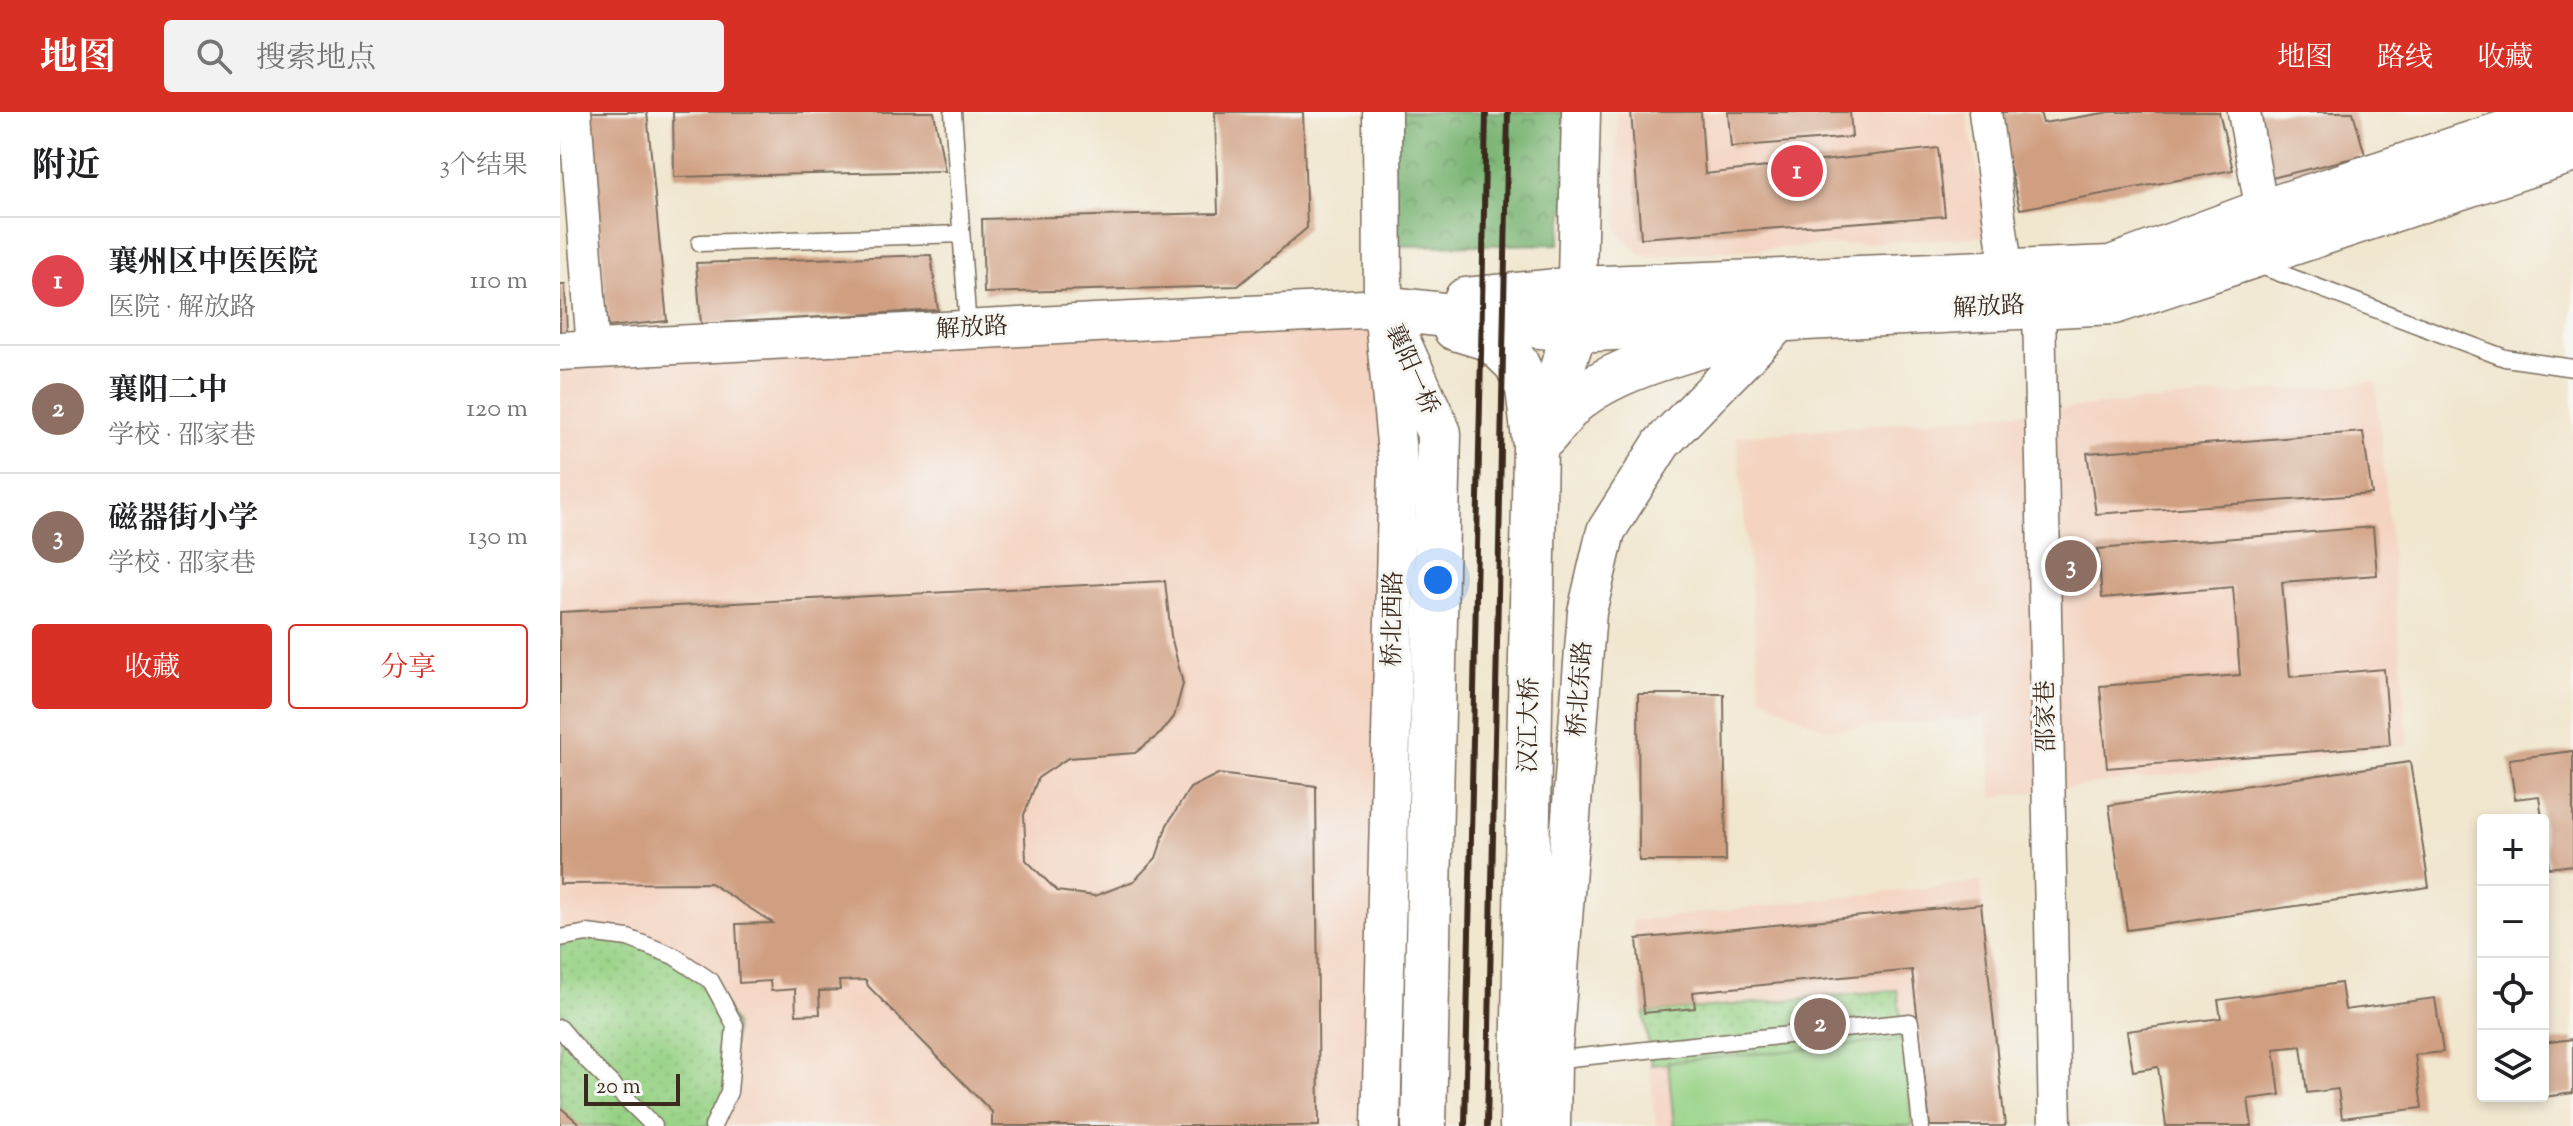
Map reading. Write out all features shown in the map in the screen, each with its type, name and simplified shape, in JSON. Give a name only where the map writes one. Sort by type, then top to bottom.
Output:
[{"type":"main road","name":"解放路","points":[[1576,309],[2111,268],[2262,212],[2569,112]]},
{"type":"main road","name":"解放路","points":[[1383,308],[1576,309],[1783,319],[2114,302],[2573,150]]},
{"type":"main road","name":"襄阳一桥","points":[[1383,308],[1439,433],[1424,1126]]},
{"type":"main road","points":[[1383,308],[1491,339],[1516,363],[1528,388],[1535,448]]},
{"type":"main road","name":"汉江大桥","points":[[1522,1126],[1535,448],[1576,309]]},
{"type":"main road","points":[[1535,448],[1574,403],[1609,381],[1650,363],[1783,319]]},
{"type":"street","points":[[575,112],[576,350]]},
{"type":"street","name":"桥北西路","points":[[1381,1126],[1398,464],[1383,308],[1382,112]]},
{"type":"street","points":[[1576,309],[1581,112]]},
{"type":"street","points":[[1985,112],[2007,274]]},
{"type":"street","points":[[2244,112],[2262,212]]},
{"type":"street","name":"邵家巷","points":[[2039,306],[2055,1126]]},
{"type":"street","name":"解放路","points":[[576,350],[1383,308]]},
{"type":"street","name":"桥北东路","points":[[1551,1126],[1552,1060],[1587,612],[1606,531],[1662,443],[1783,319]]},
{"type":"lane","points":[[953,112],[968,330]]},
{"type":"lane","points":[[700,243],[961,234]]},
{"type":"lane","points":[[2242,259],[2505,358],[2573,368]]},
{"type":"lane","points":[[560,938],[587,933],[628,938],[674,956],[711,981],[735,1025],[729,1092],[713,1126]]},
{"type":"lane","points":[[1552,1060],[1910,1022],[1921,1126]]},
{"type":"lane","points":[[560,1028],[587,1060],[654,1126]]},
{"type":"shaded area","points":[[1616,112],[1966,112],[1991,236],[1643,256],[1618,231]]},
{"type":"shaded area","points":[[1383,308],[1381,1126],[560,1126],[560,351]]},
{"type":"shaded area","points":[[2376,382],[2409,745],[1993,797],[1987,717],[1826,730],[1761,697],[1737,436]]},
{"type":"shaded area","points":[[1980,882],[2008,1126],[1656,1126],[1632,921]]},
{"type":"green space","points":[[1382,112],[1581,112],[1559,244],[1396,246]]},
{"type":"green space","points":[[560,938],[628,938],[711,981],[735,1025],[729,1092],[713,1126],[560,1126]]},
{"type":"green space","points":[[1897,990],[1904,1040],[1651,1065],[1644,1013]]},
{"type":"green space","points":[[1904,1040],[1912,1126],[1674,1126],[1668,1062]]},
{"type":"building","points":[[589,112],[647,112],[667,321],[608,327]]},
{"type":"building","points":[[673,112],[934,112],[945,171],[674,177]]},
{"type":"building","points":[[1215,112],[1303,112],[1307,228],[1238,286],[984,293],[982,219],[1218,213]]},
{"type":"building","points":[[1631,112],[1701,112],[1705,174],[1938,148],[1945,216],[1641,238]]},
{"type":"building","points":[[1728,112],[1850,112],[1852,137],[1731,147]]},
{"type":"building","points":[[1996,112],[2040,112],[2043,123],[2110,112],[2219,112],[2233,170],[2020,209]]},
{"type":"building","points":[[2253,112],[2353,112],[2365,155],[2268,179]]},
{"type":"building","points":[[931,255],[938,310],[701,324],[696,263]]},
{"type":"building","points":[[560,285],[565,285],[567,334],[560,334]]},
{"type":"building","points":[[2363,432],[2372,494],[2096,514],[2087,453]]},
{"type":"building","points":[[2373,527],[2377,575],[2282,582],[2290,677],[2384,669],[2390,745],[2107,768],[2100,686],[2240,675],[2233,587],[2102,598],[2098,549]]},
{"type":"building","points":[[1165,581],[1171,636],[1183,684],[1174,717],[1161,733],[1135,753],[1068,758],[1038,778],[1024,815],[1026,860],[1057,891],[1095,896],[1134,881],[1156,858],[1167,825],[1190,788],[1218,774],[1316,786],[1319,1126],[992,1126],[992,1112],[868,986],[866,980],[839,981],[840,990],[819,991],[820,1014],[796,1015],[795,989],[771,991],[770,981],[739,983],[736,924],[773,923],[710,883],[560,884],[560,612]]},
{"type":"building","points":[[1638,694],[1724,694],[1726,861],[1639,861]]},
{"type":"building","points":[[2573,751],[2573,865],[2549,868],[2549,814],[2542,814],[2539,796],[2515,799],[2509,759]]},
{"type":"building","points":[[2410,762],[2429,887],[2127,930],[2109,805]]},
{"type":"building","points":[[1981,904],[2005,1126],[1930,1126],[1912,970],[1693,992],[1695,1008],[1644,1013],[1637,939]]},
{"type":"building","points":[[2341,983],[2345,1010],[2435,998],[2443,1052],[2415,1055],[2422,1108],[2342,1118],[2338,1089],[2307,1093],[2301,1046],[2274,1049],[2280,1095],[2248,1099],[2252,1126],[2166,1126],[2158,1067],[2133,1071],[2127,1031],[2221,1018],[2218,1000]]},
{"type":"building","points":[[2573,1039],[2573,1093],[2549,1096],[2549,1042]]},
{"type":"building","points":[[560,1107],[582,1126],[560,1126]]},
{"type":"railway","points":[[1465,1126],[1486,112]]},
{"type":"railway","points":[[1487,1126],[1508,112]]},
{"type":"place","name":"襄州区中医医院","points":[[1797,171]]},
{"type":"place","name":"磁器街小学","points":[[2071,566]]},
{"type":"place","name":"襄阳二中","points":[[1820,1024]]}]
